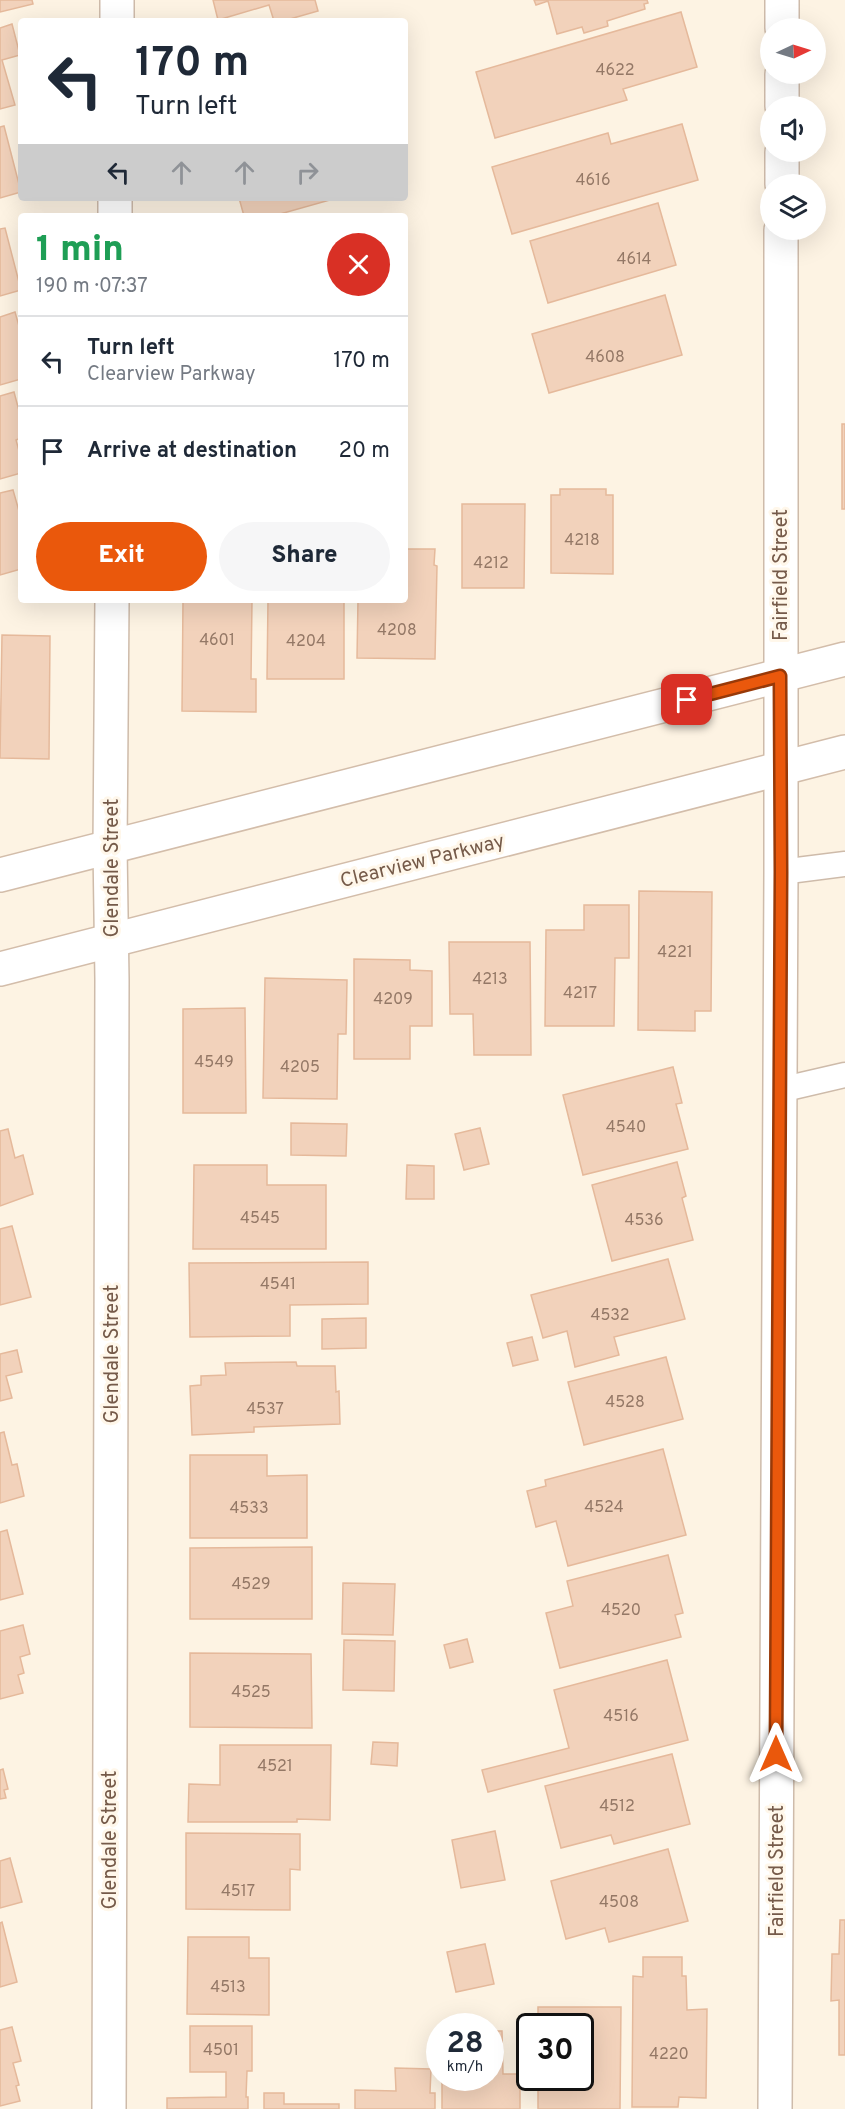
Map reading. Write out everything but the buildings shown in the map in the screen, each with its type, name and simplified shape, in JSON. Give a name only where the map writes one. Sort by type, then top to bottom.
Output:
[{"type":"street","points":[[117,0],[117,18]]},
{"type":"street","points":[[782,0],[782,18]]},
{"type":"street","name":"Fairfield Street","points":[[775,2109],[781,872],[781,240]]},
{"type":"street","name":"Glendale Street","points":[[109,2109],[112,603]]},
{"type":"street","points":[[0,875],[845,659]]},
{"type":"street","name":"Clearview Parkway","points":[[0,969],[845,752]]},
{"type":"lane","points":[[781,872],[845,864]]},
{"type":"lane","points":[[780,1090],[845,1075]]},
{"type":"route","points":[[687,700],[780,676],[776,1754]]}]
